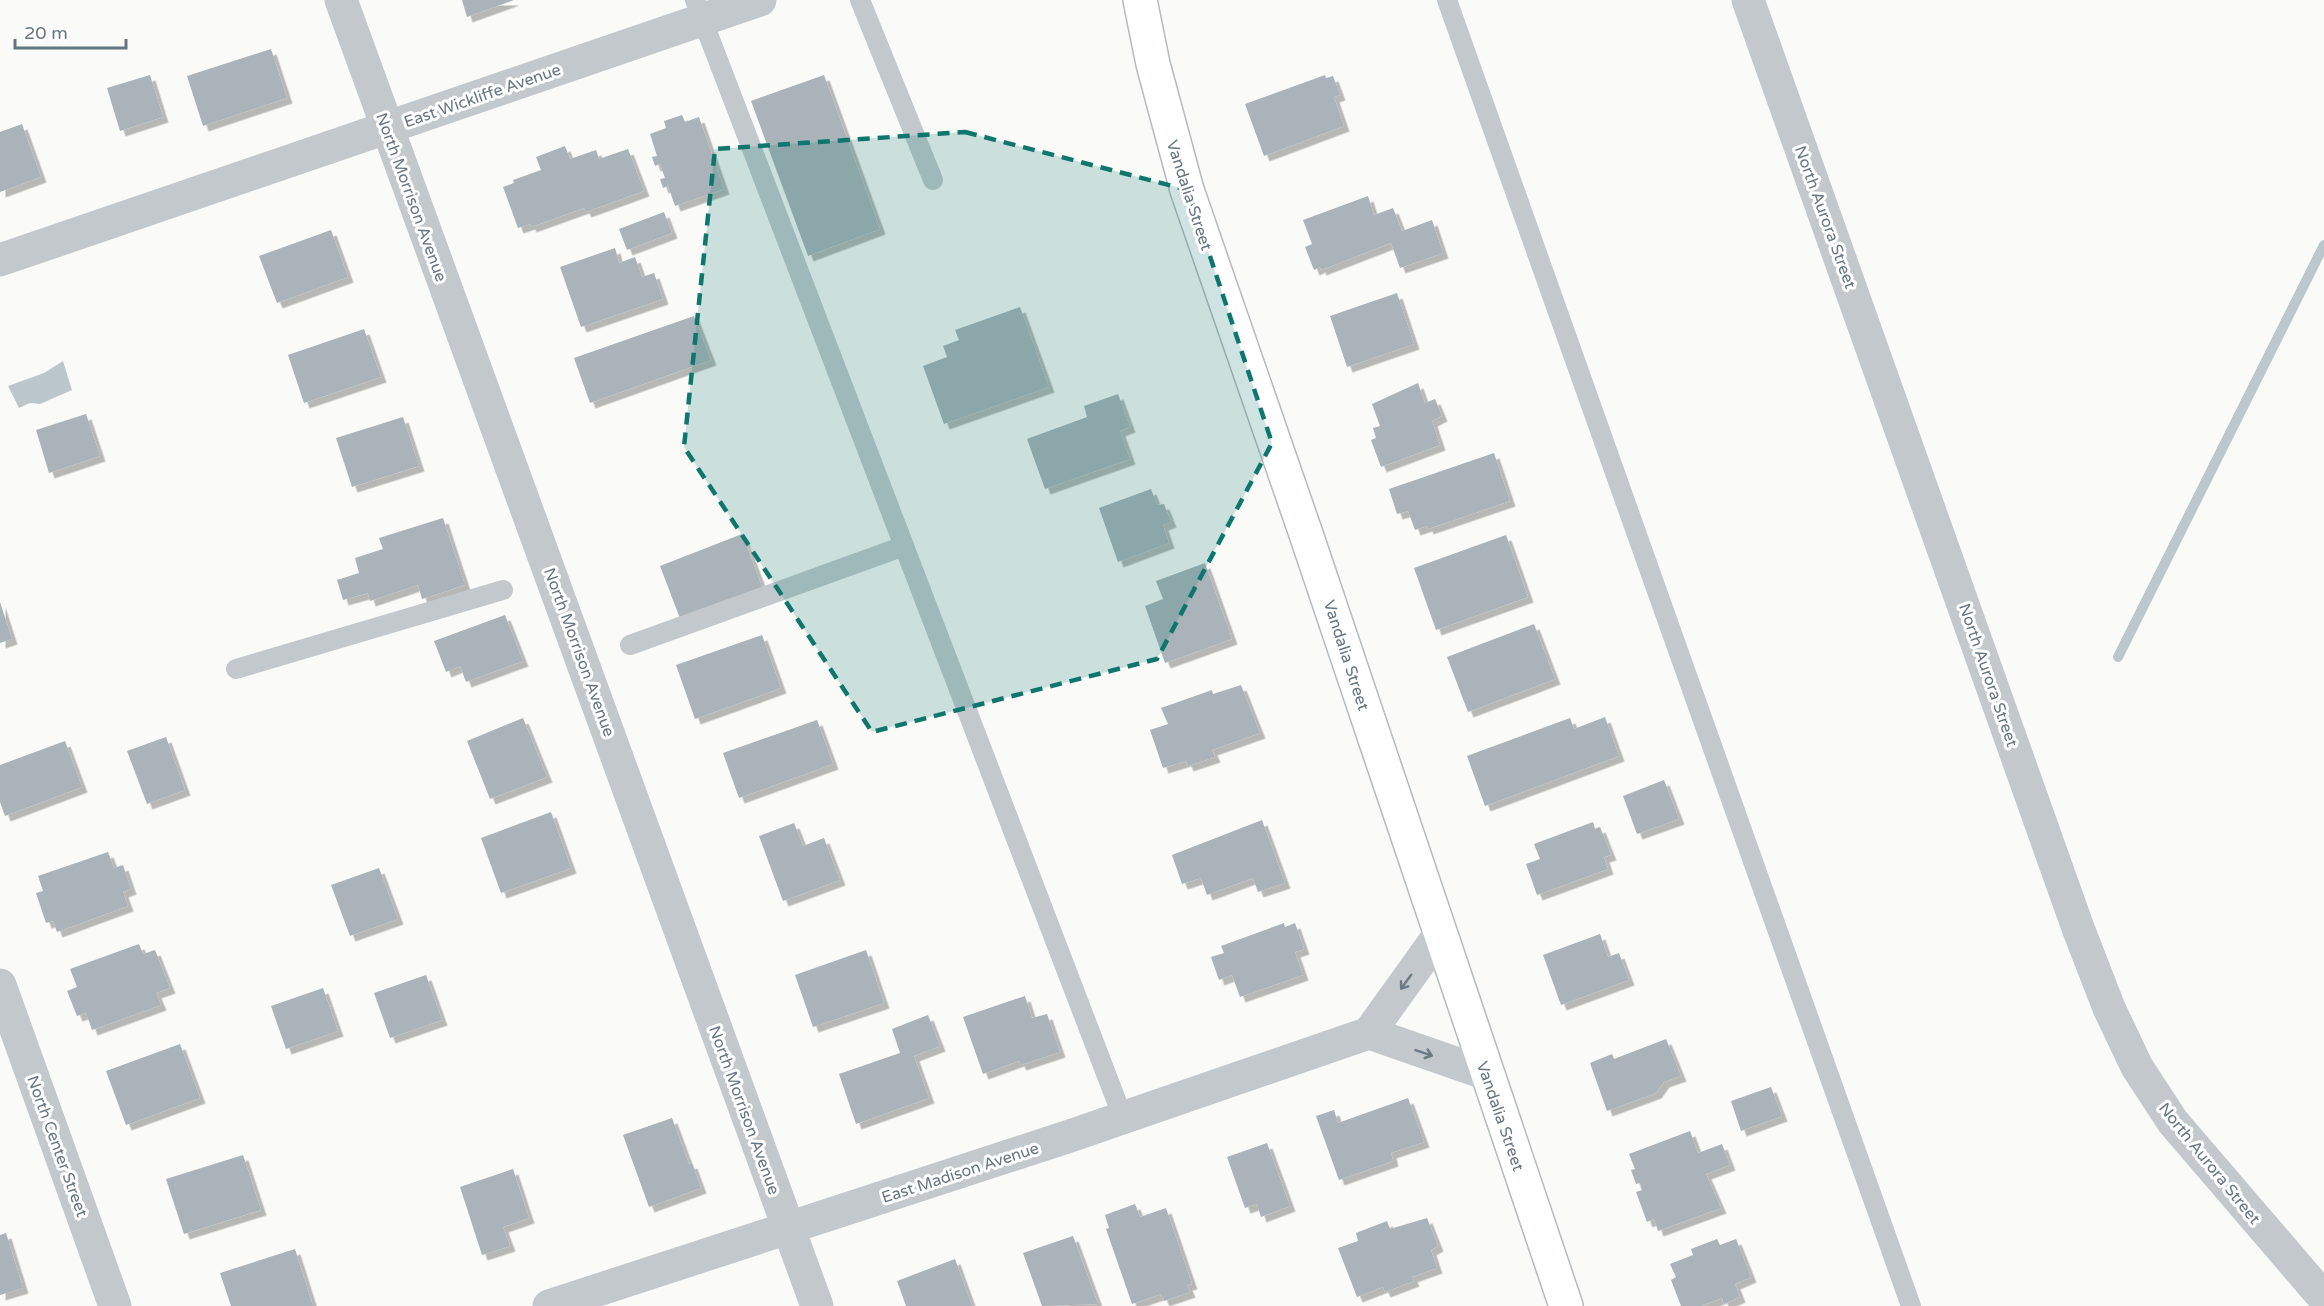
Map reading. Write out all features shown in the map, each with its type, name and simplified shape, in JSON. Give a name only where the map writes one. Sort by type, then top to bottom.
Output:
[{"type":"main road","name":"Vandalia Street","points":[[1140,0],[1160,95],[1187,190],[1306,534],[1566,1306]]},
{"type":"street","name":"North Morrison Avenue","points":[[341,0],[817,1306]]},
{"type":"street","name":"East Wickliffe Avenue","points":[[0,260],[386,127],[698,10],[760,0]]},
{"type":"street","name":"North Aurora Street","points":[[1748,0],[1888,387],[2074,917],[2109,1008],[2137,1067],[2173,1122],[2324,1298]]},
{"type":"street","points":[[1440,934],[1369,1033],[1487,1074]]},
{"type":"street","name":"North Center Street","points":[[0,986],[115,1306]]},
{"type":"street","name":"East Madison Avenue","points":[[549,1306],[1123,1118],[1369,1033]]},
{"type":"street","points":[[2315,1306],[2324,1298]]},
{"type":"lane","points":[[860,0],[933,180]]},
{"type":"lane","points":[[1447,0],[1911,1306]]},
{"type":"lane","points":[[698,10],[1123,1118]]},
{"type":"lane","points":[[630,645],[904,546]]},
{"type":"lane","points":[[236,669],[503,590]]},
{"type":"highlighted area","points":[[965,132],[1188,190],[1272,443],[1157,659],[872,732],[684,447],[715,149]]},
{"type":"shaded area","points":[[63,361],[72,390],[40,404],[30,403],[19,408],[8,386],[44,373]]},
{"type":"building","points":[[462,0],[514,0],[467,17]]},
{"type":"building","points":[[271,49],[287,98],[203,126],[187,76]]},
{"type":"building","points":[[150,75],[163,117],[120,131],[107,88]]},
{"type":"building","points":[[824,75],[880,229],[808,256],[751,101]]},
{"type":"building","points":[[1325,75],[1326,78],[1333,76],[1340,95],[1334,97],[1344,126],[1264,156],[1245,104]]},
{"type":"building","points":[[682,115],[685,122],[699,117],[724,189],[675,206],[668,186],[663,188],[660,179],[665,178],[660,164],[655,166],[652,157],[657,156],[650,134],[666,128],[664,121]]},
{"type":"building","points":[[22,124],[41,177],[0,192],[0,132]]},
{"type":"building","points":[[565,146],[570,159],[596,150],[599,159],[628,149],[644,191],[586,212],[584,208],[531,227],[530,224],[518,228],[503,187],[514,183],[513,180],[541,170],[536,157]]},
{"type":"building","points":[[1368,196],[1374,215],[1393,208],[1402,231],[1432,220],[1443,253],[1400,268],[1391,243],[1321,270],[1320,267],[1314,270],[1305,247],[1312,244],[1303,220]]},
{"type":"building","points":[[664,212],[672,233],[627,250],[619,229]]},
{"type":"building","points":[[331,230],[348,277],[277,303],[259,256]]},
{"type":"building","points":[[615,248],[619,263],[635,257],[642,277],[654,273],[663,299],[581,327],[560,267]]},
{"type":"building","points":[[1397,293],[1414,344],[1347,367],[1330,316]]},
{"type":"building","points":[[1020,307],[1049,387],[944,424],[923,366],[947,357],[943,346],[959,340],[955,330]]},
{"type":"building","points":[[694,316],[711,360],[590,403],[574,358]]},
{"type":"building","points":[[364,329],[381,377],[304,403],[288,355]]},
{"type":"building","points":[[1418,383],[1425,403],[1435,399],[1442,416],[1432,421],[1440,445],[1381,467],[1371,440],[1376,438],[1373,428],[1380,426],[1372,404]]},
{"type":"building","points":[[1118,394],[1130,427],[1120,431],[1130,459],[1045,489],[1027,439],[1087,417],[1084,406]]},
{"type":"building","points":[[86,414],[100,456],[49,473],[36,430]]},
{"type":"building","points":[[403,417],[419,466],[352,487],[336,438]]},
{"type":"building","points":[[1494,453],[1510,501],[1428,529],[1427,526],[1415,530],[1408,511],[1397,514],[1389,489]]},
{"type":"building","points":[[1151,489],[1157,505],[1164,504],[1171,522],[1163,525],[1169,543],[1118,562],[1099,508]]},
{"type":"building","points":[[443,518],[465,585],[422,599],[418,585],[370,601],[368,593],[343,600],[337,580],[359,573],[355,558],[383,549],[379,538]]},
{"type":"building","points":[[742,534],[763,589],[681,621],[660,566]]},
{"type":"building","points":[[1506,535],[1528,597],[1436,630],[1414,568]]},
{"type":"building","points":[[1205,563],[1232,639],[1165,663],[1145,606],[1163,599],[1156,581]]},
{"type":"building","points":[[0,602],[12,639],[0,643]]},
{"type":"building","points":[[505,615],[523,661],[466,682],[460,666],[446,672],[434,641]]},
{"type":"building","points":[[1534,624],[1555,679],[1468,712],[1447,657]]},
{"type":"building","points":[[762,635],[781,688],[695,719],[676,665]]},
{"type":"building","points":[[1241,685],[1260,733],[1212,750],[1215,757],[1188,766],[1186,761],[1163,768],[1150,730],[1168,724],[1161,708],[1212,690],[1213,694]]},
{"type":"building","points":[[1605,717],[1619,756],[1485,806],[1467,756],[1570,718],[1574,729]]},
{"type":"building","points":[[523,718],[547,777],[490,799],[467,741]]},
{"type":"building","points":[[817,720],[833,764],[739,798],[723,753]]},
{"type":"building","points":[[166,737],[185,790],[147,804],[127,751]]},
{"type":"building","points":[[65,741],[82,787],[5,816],[0,802],[0,765]]},
{"type":"building","points":[[1664,780],[1679,819],[1637,834],[1623,796]]},
{"type":"building","points":[[551,812],[571,868],[501,893],[481,838]]},
{"type":"building","points":[[1262,820],[1285,883],[1258,892],[1253,878],[1207,895],[1201,878],[1182,884],[1172,855]]},
{"type":"building","points":[[1593,822],[1595,829],[1600,827],[1611,855],[1604,857],[1608,869],[1537,895],[1526,864],[1540,859],[1534,844]]},
{"type":"building","points":[[794,823],[803,846],[824,838],[840,880],[783,901],[759,836]]},
{"type":"building","points":[[108,852],[114,868],[123,865],[131,889],[123,892],[128,906],[57,932],[53,921],[46,923],[36,893],[43,891],[38,876]]},
{"type":"building","points":[[379,868],[398,919],[350,936],[331,885]]},
{"type":"building","points":[[1284,923],[1285,927],[1295,923],[1304,949],[1295,952],[1303,975],[1240,997],[1232,975],[1219,980],[1211,957],[1224,953],[1221,946]]},
{"type":"building","points":[[1600,934],[1608,957],[1619,953],[1629,980],[1561,1005],[1543,955]]},
{"type":"building","points":[[139,944],[143,954],[155,950],[170,988],[156,993],[161,1005],[92,1030],[86,1013],[77,1016],[67,991],[77,987],[70,969]]},
{"type":"building","points":[[866,950],[884,1003],[813,1027],[795,975]]},
{"type":"building","points":[[426,975],[442,1020],[390,1038],[374,993]]},
{"type":"building","points":[[323,988],[338,1031],[286,1049],[271,1006]]},
{"type":"building","points":[[1025,996],[1032,1018],[1047,1014],[1060,1052],[1021,1065],[1019,1061],[983,1074],[963,1017]]},
{"type":"building","points":[[928,1015],[940,1046],[914,1056],[929,1098],[856,1124],[839,1074],[900,1053],[892,1029]]},
{"type":"building","points":[[1666,1039],[1681,1076],[1664,1082],[1656,1093],[1607,1111],[1590,1063],[1612,1054],[1614,1059]]},
{"type":"building","points":[[180,1044],[200,1098],[126,1125],[106,1071]]},
{"type":"building","points":[[1771,1087],[1782,1116],[1741,1131],[1731,1101]]},
{"type":"building","points":[[1408,1098],[1424,1142],[1391,1153],[1393,1161],[1339,1180],[1316,1116],[1334,1110],[1338,1123]]},
{"type":"building","points":[[672,1118],[689,1164],[692,1163],[701,1188],[649,1207],[623,1135]]},
{"type":"building","points":[[1690,1131],[1698,1153],[1722,1144],[1730,1165],[1706,1174],[1721,1208],[1658,1231],[1654,1219],[1647,1222],[1636,1192],[1642,1190],[1640,1183],[1636,1184],[1631,1170],[1635,1169],[1629,1154]]},
{"type":"building","points":[[1267,1143],[1290,1206],[1261,1217],[1257,1204],[1245,1208],[1227,1157]]},
{"type":"building","points":[[243,1155],[261,1210],[184,1234],[166,1179]]},
{"type":"building","points":[[513,1169],[529,1218],[503,1227],[510,1246],[482,1255],[460,1187]]},
{"type":"building","points":[[1135,1204],[1140,1217],[1166,1208],[1192,1284],[1187,1285],[1190,1292],[1164,1301],[1161,1294],[1132,1304],[1106,1229],[1109,1228],[1105,1215]]},
{"type":"building","points":[[1427,1218],[1438,1246],[1431,1250],[1437,1268],[1412,1277],[1414,1281],[1385,1292],[1383,1287],[1357,1297],[1338,1248],[1358,1241],[1356,1233],[1387,1221],[1390,1229]]},
{"type":"building","points":[[6,1233],[23,1288],[0,1295],[0,1235]]},
{"type":"building","points":[[1073,1236],[1098,1304],[1042,1306],[1023,1253]]},
{"type":"building","points":[[1717,1239],[1720,1245],[1736,1239],[1751,1277],[1735,1284],[1740,1297],[1724,1304],[1722,1298],[1701,1306],[1681,1306],[1671,1280],[1676,1277],[1670,1264],[1693,1255],[1691,1249]]},
{"type":"building","points":[[295,1249],[313,1306],[231,1306],[220,1273]]},
{"type":"building","points":[[955,1259],[972,1306],[906,1306],[897,1281]]},
{"type":"waterway","points":[[2118,657],[2324,245]]}]
